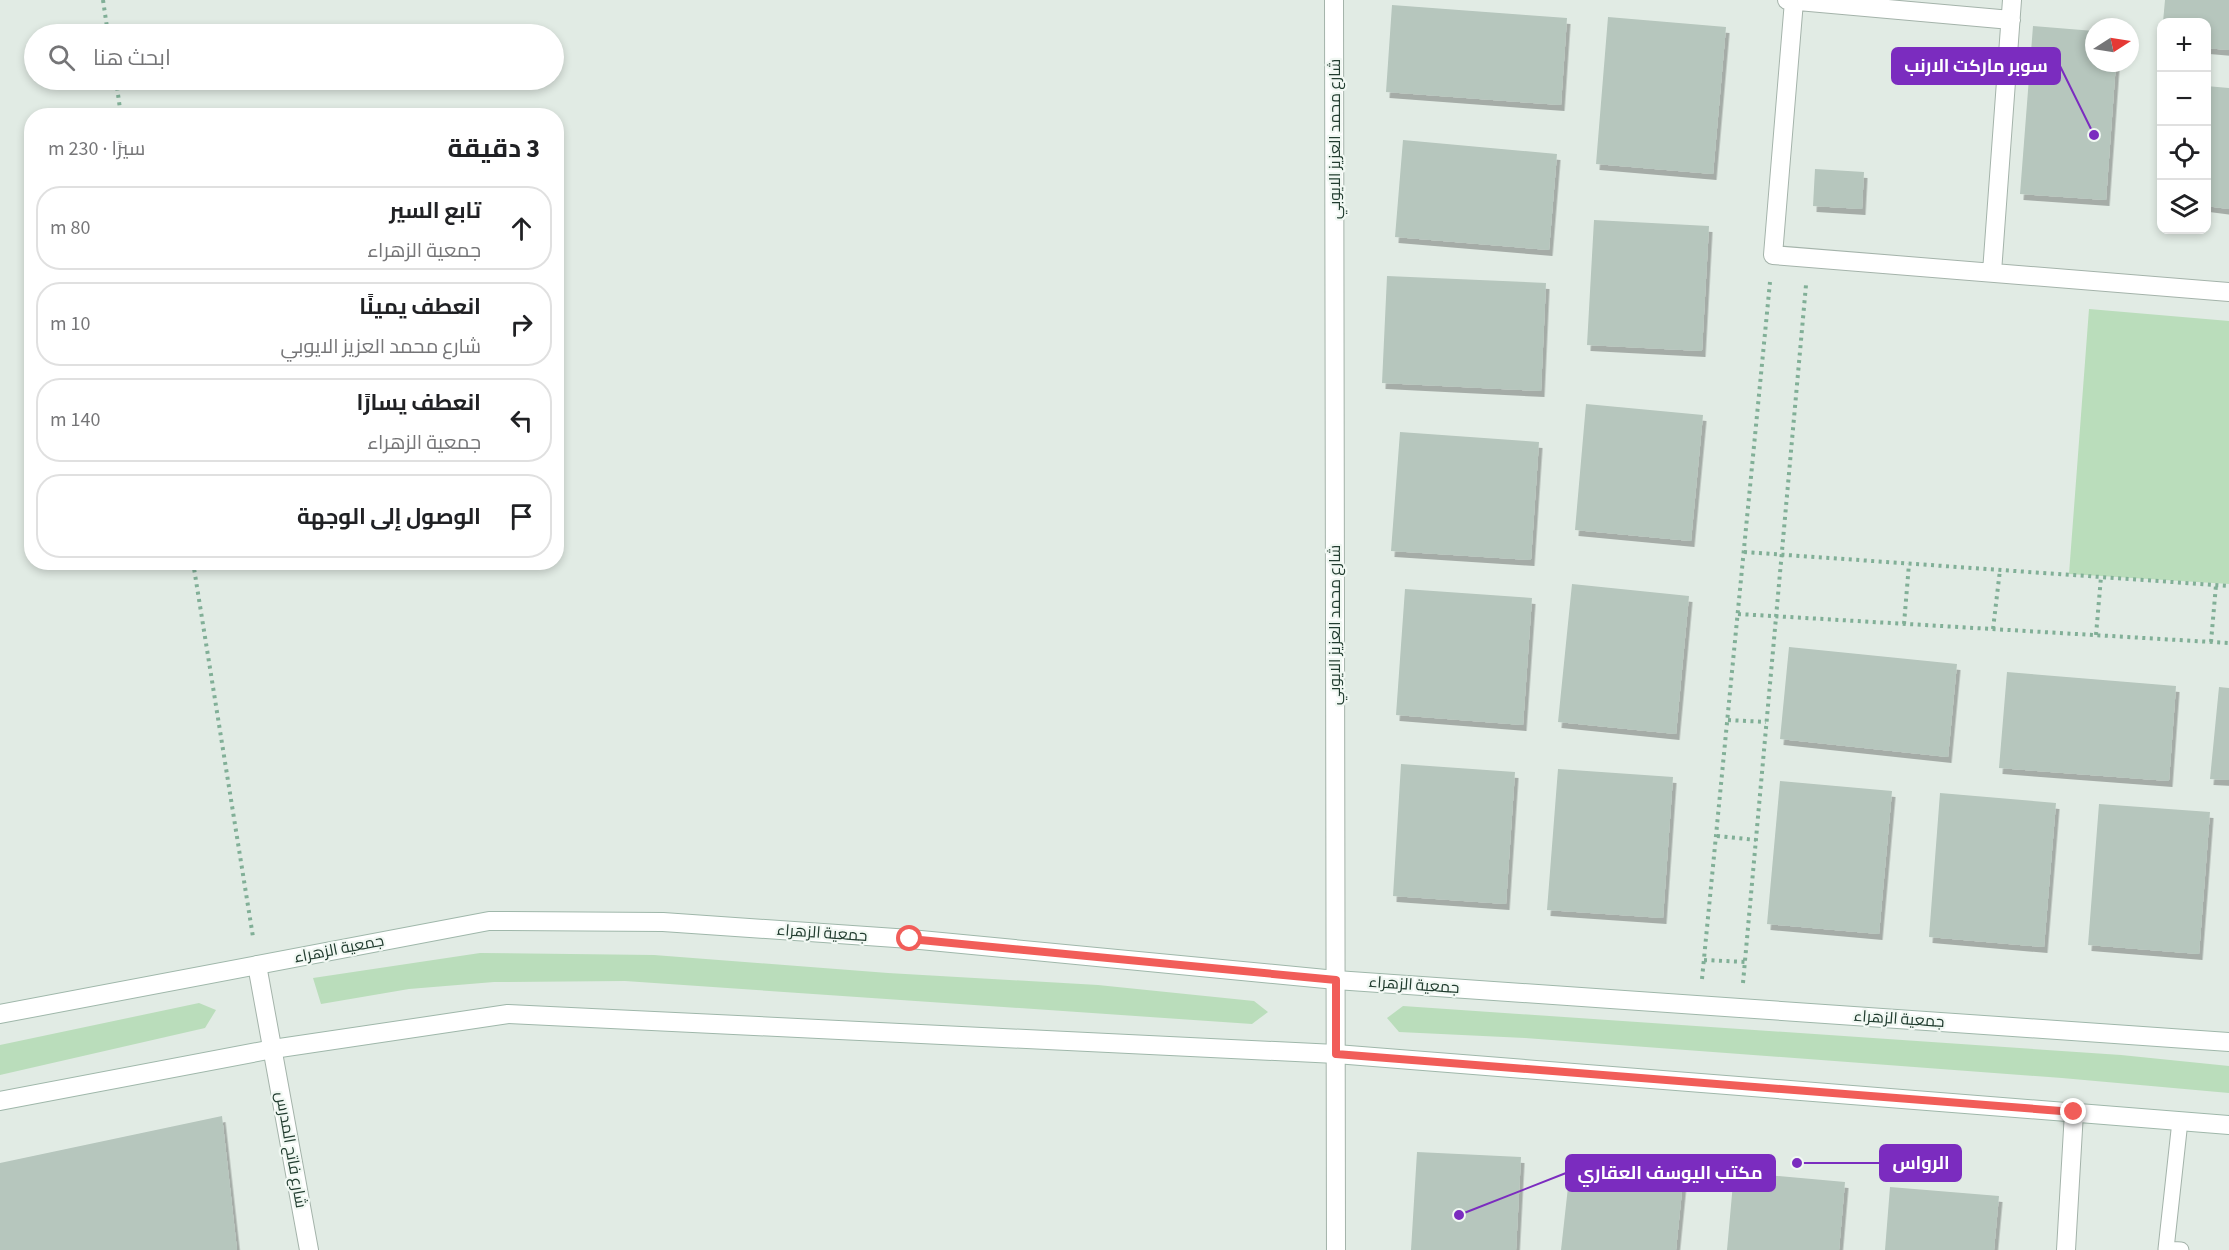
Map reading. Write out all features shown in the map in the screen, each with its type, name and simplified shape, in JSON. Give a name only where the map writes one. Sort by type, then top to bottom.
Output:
[{"type":"street","name":"شارع محمد العزيز الايوبي","points":[[1334,0],[1336,1250]]},
{"type":"street","points":[[1787,0],[2011,20]]},
{"type":"street","points":[[1992,272],[2012,0]]},
{"type":"street","points":[[1794,1],[1773,255],[2229,292]]},
{"type":"street","name":"جمعية الزهراء","points":[[0,1014],[489,921],[663,922],[910,939],[1336,980],[2229,1042]]},
{"type":"street","points":[[257,965],[273,1049]]},
{"type":"street","points":[[0,1101],[273,1049],[508,1014],[1336,1054],[2229,1125]]},
{"type":"street","name":"شارع فاتح المدرس","points":[[273,1049],[309,1250]]},
{"type":"street","points":[[2066,1250],[2074,1112]]},
{"type":"lane","points":[[2181,1121],[2166,1249],[2181,1250]]},
{"type":"path","points":[[103,0],[107,24]]},
{"type":"path","points":[[117,90],[120,108]]},
{"type":"path","points":[[1700,1005],[1773,255]]},
{"type":"path","points":[[1740,1008],[1808,257]]},
{"type":"path","points":[[1744,552],[2229,586]]},
{"type":"path","points":[[1904,624],[1909,564]]},
{"type":"path","points":[[194,570],[257,965]]},
{"type":"path","points":[[1993,629],[2000,570]]},
{"type":"path","points":[[2096,635],[2101,577]]},
{"type":"path","points":[[2211,642],[2216,585]]},
{"type":"path","points":[[1738,614],[2229,643]]},
{"type":"path","points":[[1728,720],[1766,722]]},
{"type":"path","points":[[1717,836],[1756,840]]},
{"type":"path","points":[[1704,960],[1745,962]]},
{"type":"green space","points":[[2089,309],[2229,321],[2229,584],[2069,574]]},
{"type":"green space","points":[[480,953],[654,955],[888,973],[1098,985],[1254,1001],[1268,1012],[1252,1024],[625,981],[494,982],[409,989],[321,1004],[313,978]]},
{"type":"green space","points":[[199,1003],[216,1010],[205,1028],[0,1075],[0,1045]]},
{"type":"green space","points":[[1403,1006],[2121,1055],[2229,1066],[2229,1093],[2062,1078],[1525,1038],[1399,1032],[1387,1018]]},
{"type":"building","points":[[2165,0],[2229,0],[2229,50],[2211,48],[2211,18],[2163,18]]},
{"type":"building","points":[[1392,5],[1567,18],[1561,105],[1386,92]]},
{"type":"building","points":[[1608,17],[1726,27],[1713,174],[1596,164]]},
{"type":"building","points":[[2033,26],[2085,30],[2085,72],[2115,72],[2106,200],[2020,194]]},
{"type":"building","points":[[2211,86],[2229,88],[2229,209],[2211,207]]},
{"type":"building","points":[[1403,140],[1557,154],[1549,250],[1395,237]]},
{"type":"building","points":[[1815,169],[1864,172],[1862,209],[1813,206]]},
{"type":"building","points":[[1594,220],[1709,226],[1702,351],[1587,345]]},
{"type":"building","points":[[1387,276],[1546,283],[1541,391],[1382,383]]},
{"type":"building","points":[[1586,404],[1703,415],[1691,541],[1575,530]]},
{"type":"building","points":[[1400,432],[1539,442],[1531,560],[1391,551]]},
{"type":"building","points":[[1572,584],[1689,596],[1676,734],[1558,722]]},
{"type":"building","points":[[1405,589],[1532,598],[1523,725],[1396,715]]},
{"type":"building","points":[[1789,647],[1957,664],[1948,757],[1780,739]]},
{"type":"building","points":[[2007,672],[2176,686],[2169,781],[1999,768]]},
{"type":"building","points":[[2219,687],[2229,688],[2229,780],[2210,779]]},
{"type":"building","points":[[1401,764],[1515,772],[1506,904],[1393,896]]},
{"type":"building","points":[[1558,769],[1673,777],[1663,918],[1547,910]]},
{"type":"building","points":[[1780,781],[1892,791],[1879,934],[1767,924]]},
{"type":"building","points":[[1940,793],[2056,803],[2044,947],[1929,937]]},
{"type":"building","points":[[2099,804],[2210,812],[2199,954],[2088,945]]},
{"type":"building","points":[[222,1116],[237,1250],[0,1250],[0,1163]]},
{"type":"building","points":[[1417,1152],[1521,1157],[1516,1250],[1411,1250]]},
{"type":"building","points":[[1571,1160],[1684,1171],[1676,1250],[1561,1250]]},
{"type":"building","points":[[1734,1172],[1845,1182],[1839,1250],[1727,1250]]},
{"type":"building","points":[[1890,1187],[1999,1196],[1994,1250],[1885,1250]]},
{"type":"place","name":"سوبر ماركت الارنب","points":[[2094,135]]},
{"type":"place","name":"الرواس","points":[[1797,1163]]},
{"type":"place","name":"مكتب اليوسف العقاري","points":[[1459,1215]]},
{"type":"route","points":[[910,939],[1336,980],[1336,1054],[2074,1112]]}]
